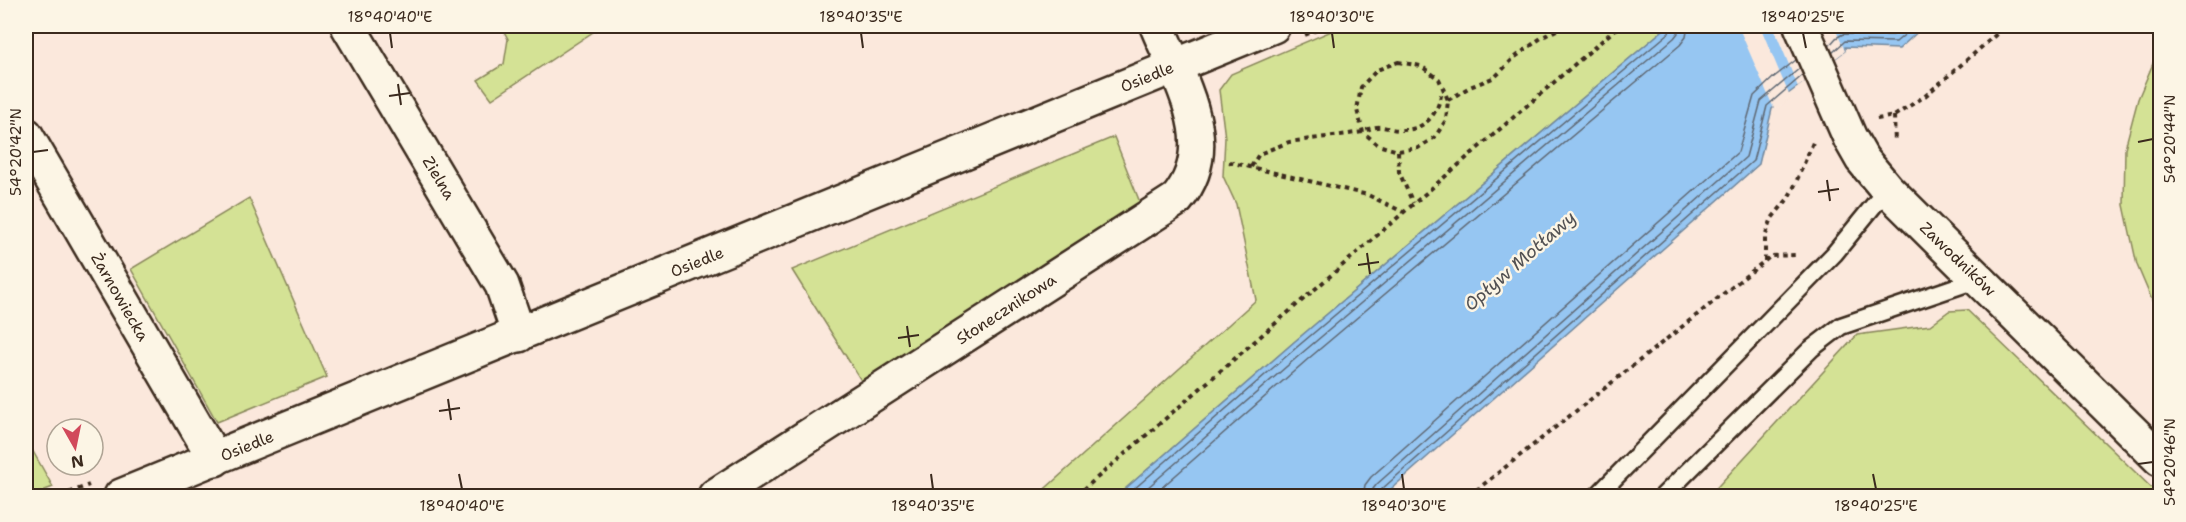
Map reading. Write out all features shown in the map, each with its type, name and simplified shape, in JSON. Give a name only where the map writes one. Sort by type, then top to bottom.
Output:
[{"type":"street","name":"Zielna","points":[[348,26],[502,285],[519,335]]},
{"type":"street","name":"Słonecznikowa","points":[[715,496],[1177,199],[1187,187],[1195,159],[1198,136],[1192,108],[1156,26]]},
{"type":"street","name":"Osiedle","points":[[121,496],[1273,26]]},
{"type":"street","name":"Zawodników","points":[[1801,26],[1820,70],[1832,130],[1862,159],[1887,189],[2160,459]]},
{"type":"street","name":"Żarnowiecka","points":[[26,135],[215,459]]},
{"type":"lane","points":[[1597,496],[1834,254],[1887,189]]},
{"type":"lane","points":[[1664,496],[1811,349],[1841,326],[1979,279]]},
{"type":"path","points":[[1448,100],[1495,76],[1541,38],[1564,26]]},
{"type":"path","points":[[1076,496],[1619,26]]},
{"type":"path","points":[[1764,261],[1765,237],[1772,218],[1787,200],[1832,130],[1894,116],[1925,96],[2006,26]]},
{"type":"path","points":[[1398,62],[1421,66],[1439,79],[1448,100],[1446,120],[1435,137],[1418,148],[1398,151],[1378,145],[1363,132],[1357,110],[1361,87],[1377,70],[1398,62]]},
{"type":"path","points":[[1251,167],[1259,154],[1289,142],[1363,132],[1374,126],[1402,131],[1418,128],[1431,118],[1440,105],[1442,89]]},
{"type":"path","points":[[1398,151],[1400,172],[1413,203]]},
{"type":"path","points":[[1218,159],[1368,195],[1403,212]]},
{"type":"path","points":[[1470,496],[1771,256],[1834,254]]},
{"type":"green space","points":[[501,26],[602,26],[492,99],[478,80],[504,64],[508,39]]},
{"type":"green space","points":[[1343,26],[1668,26],[1294,342],[1117,496],[1037,496],[1256,300],[1236,204],[1223,176],[1225,138],[1219,90],[1231,74]]},
{"type":"green space","points":[[2160,47],[2160,319],[2137,265],[2124,205],[2125,148],[2138,99]]},
{"type":"green space","points":[[1114,137],[1141,205],[862,382],[792,270]]},
{"type":"green space","points":[[249,198],[327,377],[217,422],[131,269]]},
{"type":"green space","points":[[1967,310],[2160,496],[1709,496],[1857,335],[1930,325],[1949,311]]},
{"type":"green space","points":[[26,439],[45,473],[45,477],[47,477],[53,487],[26,496]]},
{"type":"water","name":"Opływ Motławy","points":[[1668,26],[1924,26],[1899,49],[1845,47],[1845,51],[1788,94],[1772,109],[1759,164],[1383,496],[1117,496],[1294,342]]},
{"type":"pier","points":[[1738,26],[1760,26],[1790,97],[1775,111]]},
{"type":"pier","points":[[1773,26],[1834,26],[1845,51],[1798,87]]}]
